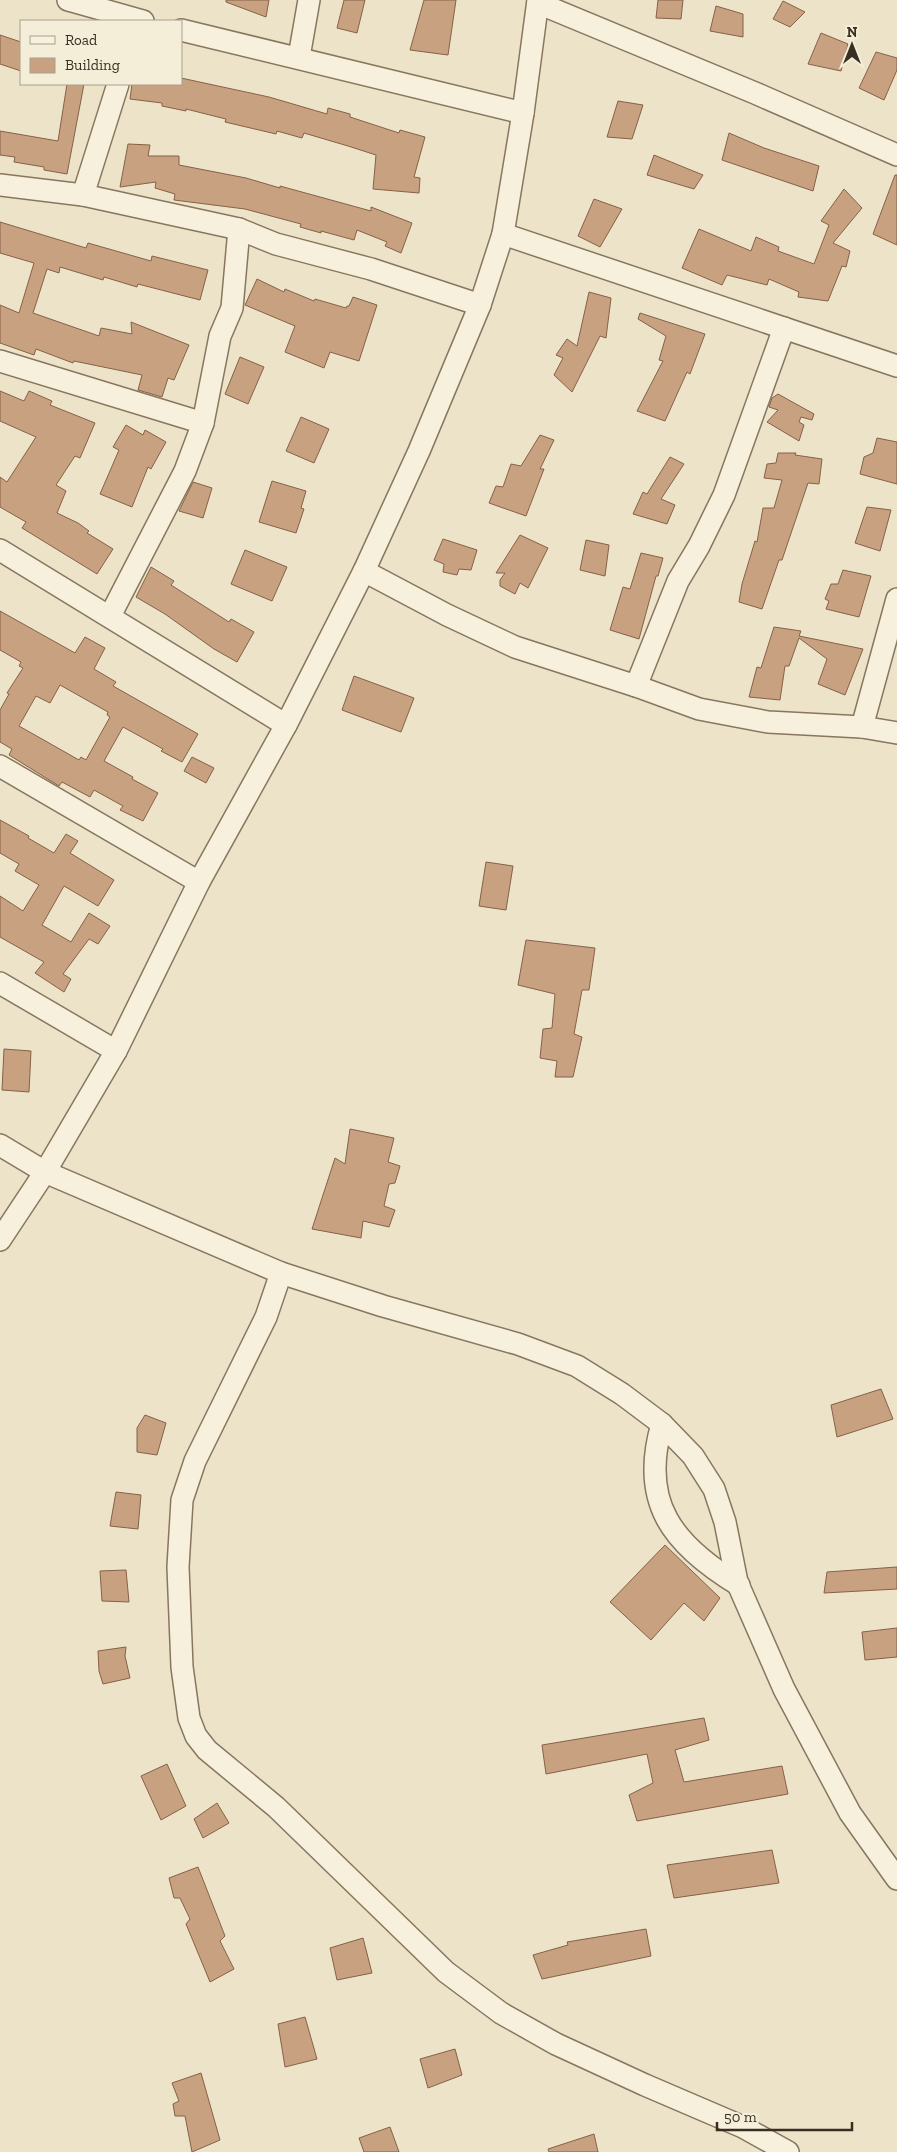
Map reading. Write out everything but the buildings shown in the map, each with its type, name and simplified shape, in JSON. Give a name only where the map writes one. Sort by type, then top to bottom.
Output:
[{"type":"street","points":[[68,0],[137,20]]},
{"type":"street","points":[[299,57],[309,0]]},
{"type":"street","points":[[0,1240],[45,1172],[116,1051],[199,882],[286,725],[364,571],[419,450],[480,305],[503,234],[523,113],[538,2],[897,155]]},
{"type":"street","points":[[182,30],[299,57],[523,113]]},
{"type":"street","points":[[82,195],[118,85]]},
{"type":"street","points":[[0,185],[82,195],[239,229],[276,244],[371,269],[480,305]]},
{"type":"street","points":[[110,616],[185,471],[202,423],[220,336],[232,308],[239,229]]},
{"type":"street","points":[[503,234],[897,366]]},
{"type":"street","points":[[636,686],[678,581],[699,546],[724,495],[784,328]]},
{"type":"street","points":[[0,361],[202,423]]},
{"type":"street","points":[[0,550],[286,725]]},
{"type":"street","points":[[364,571],[447,615],[515,647],[636,686],[699,709],[768,722],[862,727],[897,733]]},
{"type":"street","points":[[862,727],[897,598]]},
{"type":"street","points":[[0,766],[199,882]]},
{"type":"street","points":[[0,983],[116,1051]]},
{"type":"street","points":[[0,1145],[45,1172],[281,1274],[383,1306],[518,1344],[577,1366],[622,1394],[662,1424],[693,1456],[714,1489],[725,1522],[739,1585],[784,1688],[850,1813],[897,1879]]},
{"type":"street","points":[[281,1274],[266,1318],[195,1461],[182,1500],[178,1567],[182,1667],[189,1718],[196,1736],[207,1750],[276,1807],[446,1972],[501,2013],[556,2044],[743,2127],[788,2152]]},
{"type":"street","points":[[662,1424],[655,1448],[654,1460],[656,1488],[666,1519],[685,1546],[719,1573],[739,1585]]}]
